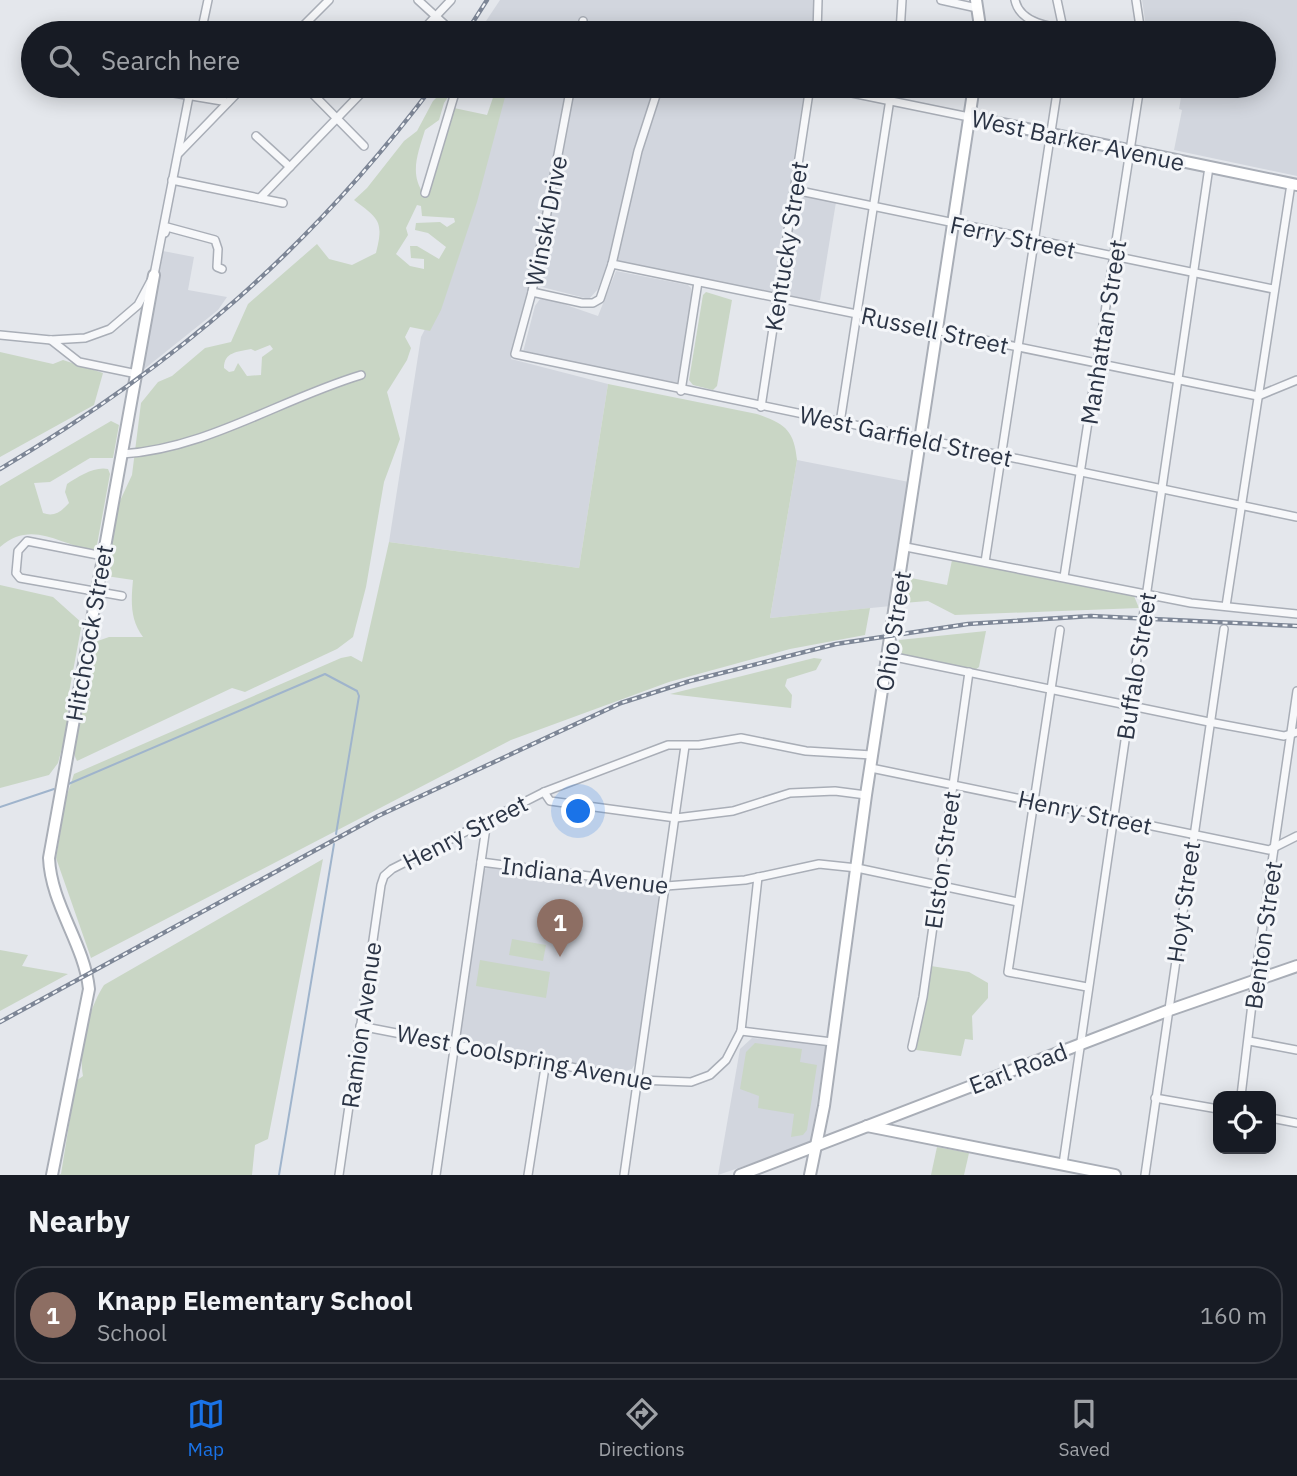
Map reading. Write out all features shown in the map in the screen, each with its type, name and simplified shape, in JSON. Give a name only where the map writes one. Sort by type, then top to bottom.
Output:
[{"type":"street","points":[[204,21],[208,0]]},
{"type":"street","points":[[308,21],[329,0]]},
{"type":"street","points":[[418,0],[441,21]]},
{"type":"street","points":[[431,21],[451,0]]},
{"type":"street","points":[[817,21],[818,0]]},
{"type":"street","points":[[901,21],[902,0]]},
{"type":"street","points":[[941,0],[977,4]]},
{"type":"street","points":[[1015,0],[1022,17],[1035,21]]},
{"type":"street","points":[[1057,0],[1062,21]]},
{"type":"street","points":[[1136,0],[1140,21]]},
{"type":"street","name":"Hitchcock Street","points":[[52,1175],[89,989],[56,899],[48,858],[159,246],[190,98]]},
{"type":"street","points":[[203,98],[228,102]]},
{"type":"street","points":[[178,153],[232,98]]},
{"type":"street","points":[[317,98],[364,146]]},
{"type":"street","points":[[260,198],[356,98]]},
{"type":"street","points":[[425,192],[453,98]]},
{"type":"street","name":"Winski Drive","points":[[515,354],[533,292],[569,98]]},
{"type":"street","points":[[533,292],[593,303],[600,299],[612,264],[638,150],[655,98]]},
{"type":"street","name":"Kentucky Street","points":[[761,407],[808,98]]},
{"type":"street","name":"West Barker Avenue","points":[[876,98],[1294,185]]},
{"type":"street","points":[[840,423],[890,98]]},
{"type":"street","name":"Ohio Street","points":[[810,1175],[972,98]]},
{"type":"street","points":[[985,562],[1056,98]]},
{"type":"street","name":"Manhattan Street","points":[[1064,577],[1138,98]]},
{"type":"street","points":[[256,136],[290,167]]},
{"type":"street","name":"Buffalo Street","points":[[1063,1164],[1209,167]]},
{"type":"street","points":[[172,180],[284,204]]},
{"type":"street","points":[[1226,606],[1273,289],[1294,185]]},
{"type":"street","name":"Ferry Street","points":[[795,190],[1033,242],[1273,289]]},
{"type":"street","points":[[159,246],[167,227],[211,238],[218,249],[217,267],[222,269]]},
{"type":"street","name":"Russell Street","points":[[612,264],[1258,396]]},
{"type":"street","points":[[0,335],[51,340],[85,338],[110,329],[138,305],[154,275]]},
{"type":"street","points":[[681,391],[698,282]]},
{"type":"street","points":[[51,340],[79,362],[137,373]]},
{"type":"street","name":"West Garfield Street","points":[[515,354],[681,391],[1297,517]]},
{"type":"street","points":[[122,454],[155,452],[250,420],[311,393],[361,375]]},
{"type":"street","points":[[1258,396],[1297,380]]},
{"type":"street","points":[[103,556],[30,541],[23,543],[18,551],[16,573],[20,578],[122,596]]},
{"type":"street","points":[[906,547],[1147,595],[1297,614]]},
{"type":"street","name":"Hoyt Street","points":[[1145,1175],[1224,629]]},
{"type":"street","points":[[1060,630],[1048,689],[1008,972],[1087,988]]},
{"type":"street","points":[[890,656],[1209,722],[1284,736],[1294,733]]},
{"type":"street","name":"Elston Street","points":[[912,1047],[969,672]]},
{"type":"street","name":"Benton Street","points":[[1242,1091],[1255,979],[1294,733],[1297,691]]},
{"type":"street","name":"Henry Street","points":[[384,876],[483,821],[544,792],[668,745],[685,746],[741,738],[806,751],[873,755]]},
{"type":"street","points":[[624,1175],[685,746]]},
{"type":"street","name":"Henry Street","points":[[871,768],[1269,850],[1276,844],[1297,836]]},
{"type":"street","points":[[544,792],[550,801],[676,818],[733,811],[790,793],[835,791],[866,795]]},
{"type":"street","points":[[436,1175],[486,827],[483,821]]},
{"type":"street","name":"Indiana Avenue","points":[[481,862],[666,887],[758,877],[808,865],[857,868],[1018,902]]},
{"type":"street","name":"Ramion Avenue","points":[[339,1175],[384,876]]},
{"type":"street","points":[[758,877],[741,1031],[832,1042]]},
{"type":"street","name":"Earl Road","points":[[740,1175],[1079,1044],[1297,966]]},
{"type":"street","name":"West Coolspring Avenue","points":[[360,1026],[638,1080],[691,1082],[710,1075],[726,1060],[741,1031]]},
{"type":"street","points":[[1249,1041],[1297,1050]]},
{"type":"street","points":[[528,1175],[546,1061]]},
{"type":"street","points":[[1155,1098],[1213,1108]]},
{"type":"street","points":[[1276,1119],[1297,1123]]},
{"type":"street","points":[[867,1126],[1115,1175]]},
{"type":"shaded area","points":[[500,0],[813,0],[814,21],[486,21]]},
{"type":"shaded area","points":[[1142,0],[1297,0],[1297,176],[1174,150],[1182,110],[1179,109],[1181,98],[1276,98],[1276,21],[1145,21]]},
{"type":"shaded area","points":[[502,98],[803,98],[773,293],[609,260],[598,289],[589,299],[538,286],[529,291],[511,359],[608,384],[579,568],[389,542],[421,337],[441,298]]},
{"type":"shaded area","points":[[804,196],[836,202],[820,300],[815,301],[783,294],[797,203]]},
{"type":"shaded area","points":[[163,251],[194,257],[188,290],[227,297],[218,310],[143,370]]},
{"type":"shaded area","points":[[616,271],[688,285],[691,288],[691,311],[677,383],[523,352],[535,306],[540,299],[549,299],[598,316]]},
{"type":"shaded area","points":[[797,460],[909,482],[891,606],[770,618]]},
{"type":"shaded area","points":[[490,866],[659,892],[636,1062],[632,1069],[621,1072],[459,1040],[482,871]]},
{"type":"shaded area","points":[[752,1038],[824,1044],[826,1047],[811,1140],[808,1144],[718,1175],[740,1049]]},
{"type":"green space","points":[[436,98],[447,98],[439,120],[425,130],[418,155],[417,179],[424,194],[454,108],[487,115],[493,98],[505,98],[477,202],[441,310],[430,331],[410,327],[405,337],[411,348],[407,360],[387,392],[400,439],[384,482],[366,587],[353,637],[337,649],[245,692],[232,688],[77,761],[74,752],[75,733],[79,725],[92,643],[109,637],[143,637],[132,610],[133,580],[106,576],[119,503],[132,475],[141,403],[158,382],[172,376],[205,348],[231,342],[248,304],[317,244],[329,259],[352,265],[376,253],[379,234],[377,222],[354,200],[367,188],[404,141],[417,131],[433,101]],"holes":[[[417,205],[421,206],[422,216],[454,218],[455,222],[447,227],[440,222],[416,223],[415,230],[428,233],[446,247],[439,259],[417,246],[410,246],[411,258],[424,259],[424,269],[410,266],[396,254],[408,235],[406,228]],[[270,345],[273,349],[262,357],[261,375],[247,376],[238,363],[234,371],[229,372],[224,368],[226,359],[232,354],[251,349],[255,351]]]},
{"type":"green space","points":[[706,292],[732,300],[717,386],[713,390],[693,385],[689,380],[703,295]]},
{"type":"green space","points":[[0,352],[53,364],[63,360],[103,373],[94,405],[0,457]]},
{"type":"green space","points":[[608,384],[757,414],[781,425],[790,435],[797,460],[770,618],[870,608],[865,635],[790,649],[669,682],[511,740],[91,958],[56,858],[66,798],[74,774],[341,658],[351,656],[362,662],[389,542],[579,568]]},
{"type":"green space","points":[[111,421],[119,425],[113,458],[90,458],[50,482],[34,483],[43,513],[54,514],[69,503],[65,492],[67,484],[92,470],[108,469],[110,474],[97,545],[93,550],[35,534],[12,539],[0,547],[0,486]]},
{"type":"green space","points":[[952,560],[1134,596],[1139,608],[955,615],[928,601],[903,603],[906,577],[947,585]]},
{"type":"green space","points":[[0,585],[53,597],[82,623],[68,698],[67,729],[58,763],[49,775],[0,788]]},
{"type":"green space","points":[[986,631],[979,667],[975,670],[903,655],[898,648],[899,640]]},
{"type":"green space","points":[[814,658],[822,659],[816,670],[787,679],[785,686],[792,695],[791,708],[670,694]]},
{"type":"green space","points":[[323,859],[268,1139],[255,1145],[252,1175],[56,1175],[61,1174],[76,1081],[83,1076],[82,1054],[86,1029],[104,985]]},
{"type":"green space","points":[[512,939],[546,945],[543,961],[509,955]]},
{"type":"green space","points":[[0,950],[28,955],[22,966],[68,974],[0,1011]]},
{"type":"green space","points":[[480,960],[550,972],[546,998],[476,986]]},
{"type":"green space","points":[[931,966],[969,972],[988,983],[988,998],[972,1016],[973,1040],[965,1039],[961,1056],[916,1050]]},
{"type":"green space","points":[[755,1043],[802,1049],[800,1062],[817,1065],[807,1130],[803,1135],[791,1137],[794,1114],[758,1108],[759,1096],[740,1089],[746,1052]]},
{"type":"green space","points":[[937,1147],[969,1153],[964,1175],[931,1175]]},
{"type":"waterway","points":[[66,785],[325,674],[357,691],[359,696],[336,834]]},
{"type":"waterway","points":[[0,807],[54,789]]},
{"type":"waterway","points":[[279,1175],[334,844]]},
{"type":"railway","points":[[474,21],[487,0]]},
{"type":"railway","points":[[0,469],[125,388],[236,300],[288,252],[338,200],[423,98]]},
{"type":"railway","points":[[0,1022],[378,816],[621,703],[690,681],[836,644],[968,624],[1091,616],[1297,626]]},
{"type":"place","name":"Knapp Elementary School","points":[[560,957]]}]
